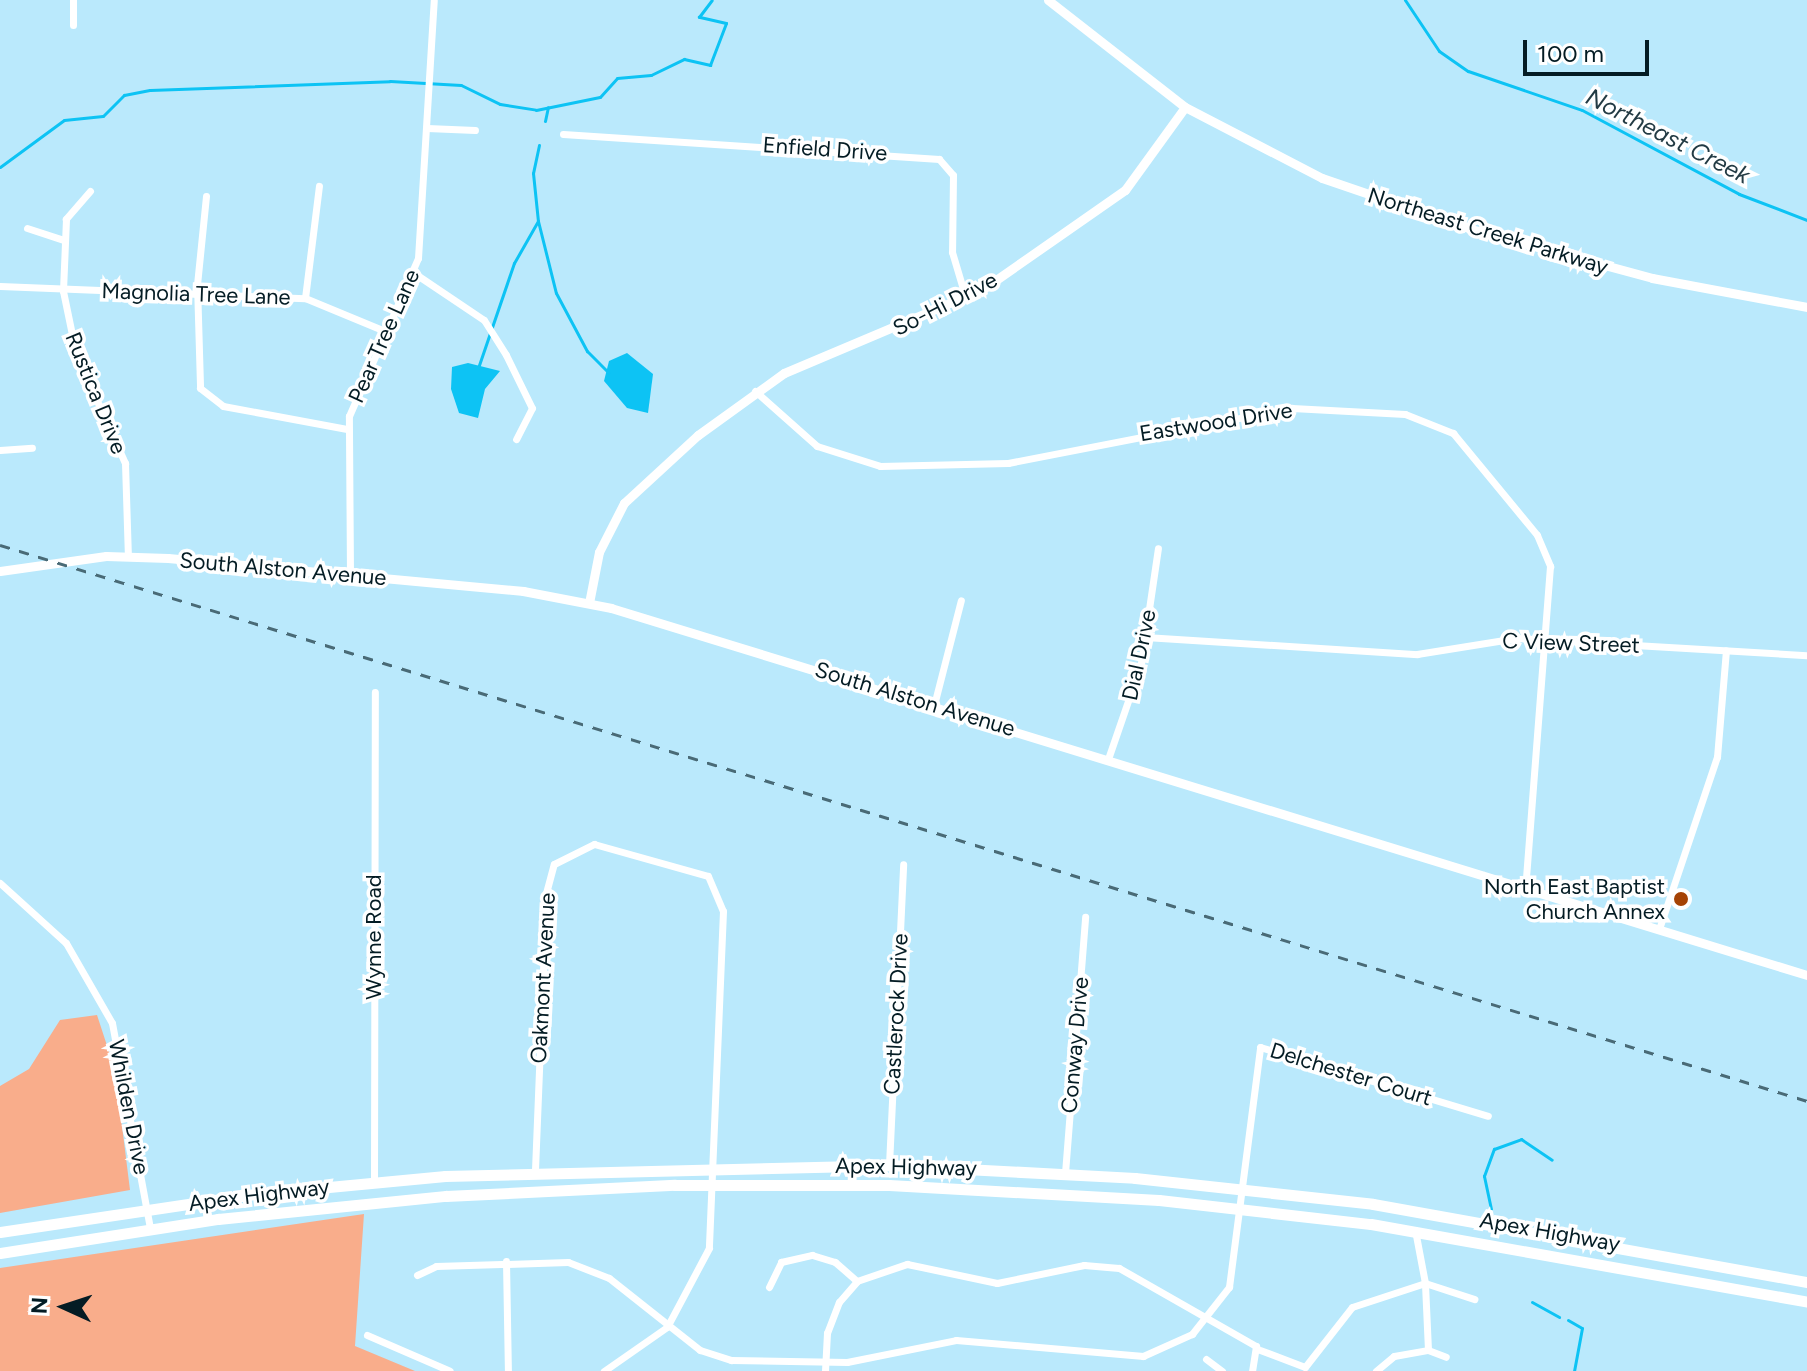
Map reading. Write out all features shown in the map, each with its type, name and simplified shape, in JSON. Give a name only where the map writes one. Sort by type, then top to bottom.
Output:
[{"type":"main road","name":"Apex Highway","points":[[0,1232],[148,1209],[374,1182],[535,1170],[712,1165],[889,1165],[1065,1173],[1243,1189],[1457,1216],[1807,1282]]},
{"type":"main road","name":"Apex Highway","points":[[0,1253],[150,1228],[446,1196],[713,1184],[1011,1190],[1241,1208],[1415,1230],[1807,1302]]},
{"type":"street","points":[[73,0],[73,25]]},
{"type":"street","name":"Pear Tree Lane","points":[[350,575],[347,429],[385,331],[414,273],[434,0]]},
{"type":"street","points":[[1048,0],[1185,107]]},
{"type":"street","name":"So-Hi Drive","points":[[589,603],[599,552],[624,503],[754,391],[966,299],[1125,190],[1185,107]]},
{"type":"street","name":"Northeast Creek Parkway","points":[[1185,107],[1285,162],[1442,220],[1652,278],[1807,307]]},
{"type":"street","points":[[427,128],[475,130]]},
{"type":"street","name":"Enfield Drive","points":[[563,134],[939,159],[953,175],[952,252],[966,299]]},
{"type":"street","points":[[305,298],[319,186]]},
{"type":"street","name":"Rustica Drive","points":[[90,191],[68,213],[63,288],[76,354],[125,463],[128,556]]},
{"type":"street","points":[[206,196],[197,294],[196,380],[206,396],[347,429]]},
{"type":"street","points":[[27,228],[64,240]]},
{"type":"street","points":[[414,273],[445,287],[491,332],[532,408],[516,439]]},
{"type":"street","name":"Magnolia Tree Lane","points":[[0,286],[305,298],[385,331]]},
{"type":"street","name":"Eastwood Drive","points":[[754,391],[817,446],[880,466],[1008,463],[1280,409],[1419,417],[1470,448],[1537,535],[1550,566],[1549,640],[1525,888]]},
{"type":"street","points":[[0,450],[32,448]]},
{"type":"street","name":"Dial Drive","points":[[1108,759],[1145,637],[1158,548]]},
{"type":"street","name":"South Alston Avenue","points":[[0,571],[128,556],[350,575],[589,603],[934,705],[1807,975]]},
{"type":"street","points":[[934,705],[961,600]]},
{"type":"street","name":"C View Street","points":[[1145,637],[1417,654],[1549,640],[1807,655]]},
{"type":"street","points":[[1659,929],[1717,757],[1726,650]]},
{"type":"street","name":"Wynne Road","points":[[374,1182],[375,692]]},
{"type":"street","name":"Oakmont Avenue","points":[[535,1170],[547,883],[559,859],[587,844],[702,873],[719,890],[709,1248],[667,1327]]},
{"type":"street","name":"Castlerock Drive","points":[[889,1165],[903,864]]},
{"type":"street","name":"Whilden Drive","points":[[0,883],[66,943],[102,1000],[127,1077],[150,1228]]},
{"type":"street","name":"Conway Drive","points":[[1065,1173],[1085,917]]},
{"type":"street","name":"Delchester Court","points":[[1243,1189],[1260,1047],[1488,1116]]},
{"type":"street","points":[[417,1275],[436,1266],[506,1261],[590,1269],[700,1350],[731,1360],[825,1367],[956,1340],[1143,1356],[1179,1343],[1206,1322],[1229,1287],[1243,1189]]},
{"type":"street","points":[[1415,1230],[1425,1283],[1428,1350]]},
{"type":"street","points":[[769,1287],[781,1262],[812,1255],[835,1262],[857,1281]]},
{"type":"street","points":[[506,1261],[508,1371]]},
{"type":"street","points":[[825,1367],[831,1318],[857,1281],[907,1264],[997,1283],[1101,1265],[1140,1276],[1206,1322],[1260,1350],[1305,1367],[1352,1307],[1425,1283],[1474,1299]]},
{"type":"street","points":[[604,1371],[667,1327]]},
{"type":"street","points":[[367,1335],[450,1371]]},
{"type":"street","points":[[1252,1371],[1260,1350]]},
{"type":"street","points":[[1376,1371],[1394,1356],[1428,1350],[1446,1357]]},
{"type":"street","points":[[1206,1359],[1222,1371]]},
{"type":"shaded area","points":[[97,1015],[115,1070],[130,1190],[0,1213],[0,1086],[29,1069],[60,1020]]},
{"type":"shaded area","points":[[364,1214],[355,1346],[415,1371],[0,1371],[0,1268]]},
{"type":"water","points":[[627,353],[653,374],[648,413],[627,408],[604,381],[609,361]]},
{"type":"water","points":[[468,363],[500,371],[485,389],[478,418],[459,413],[451,389],[452,367]]},
{"type":"waterway","points":[[0,167],[64,120],[103,116],[124,95],[150,90],[390,81],[461,85],[500,104],[536,110],[600,97],[617,78],[651,75],[684,59],[710,65],[726,23],[699,17],[712,0]]},
{"type":"waterway","name":"Northeast Creek","points":[[1405,0],[1439,51],[1468,71],[1582,110],[1739,194],[1807,220]]},
{"type":"waterway","points":[[545,121],[548,107]]},
{"type":"waterway","points":[[539,145],[533,173],[538,221],[556,293],[587,351],[608,372]]},
{"type":"waterway","points":[[478,368],[514,263],[538,221]]},
{"type":"waterway","points":[[1491,1209],[1484,1176],[1494,1149],[1521,1139],[1552,1160]]},
{"type":"waterway","points":[[1532,1302],[1559,1317]]},
{"type":"waterway","points":[[1568,1320],[1582,1328],[1574,1371]]},
{"type":"railway","points":[[0,545],[1807,1101]]},
{"type":"place","name":"North East Baptist Church Annex","points":[[1681,899]]}]
